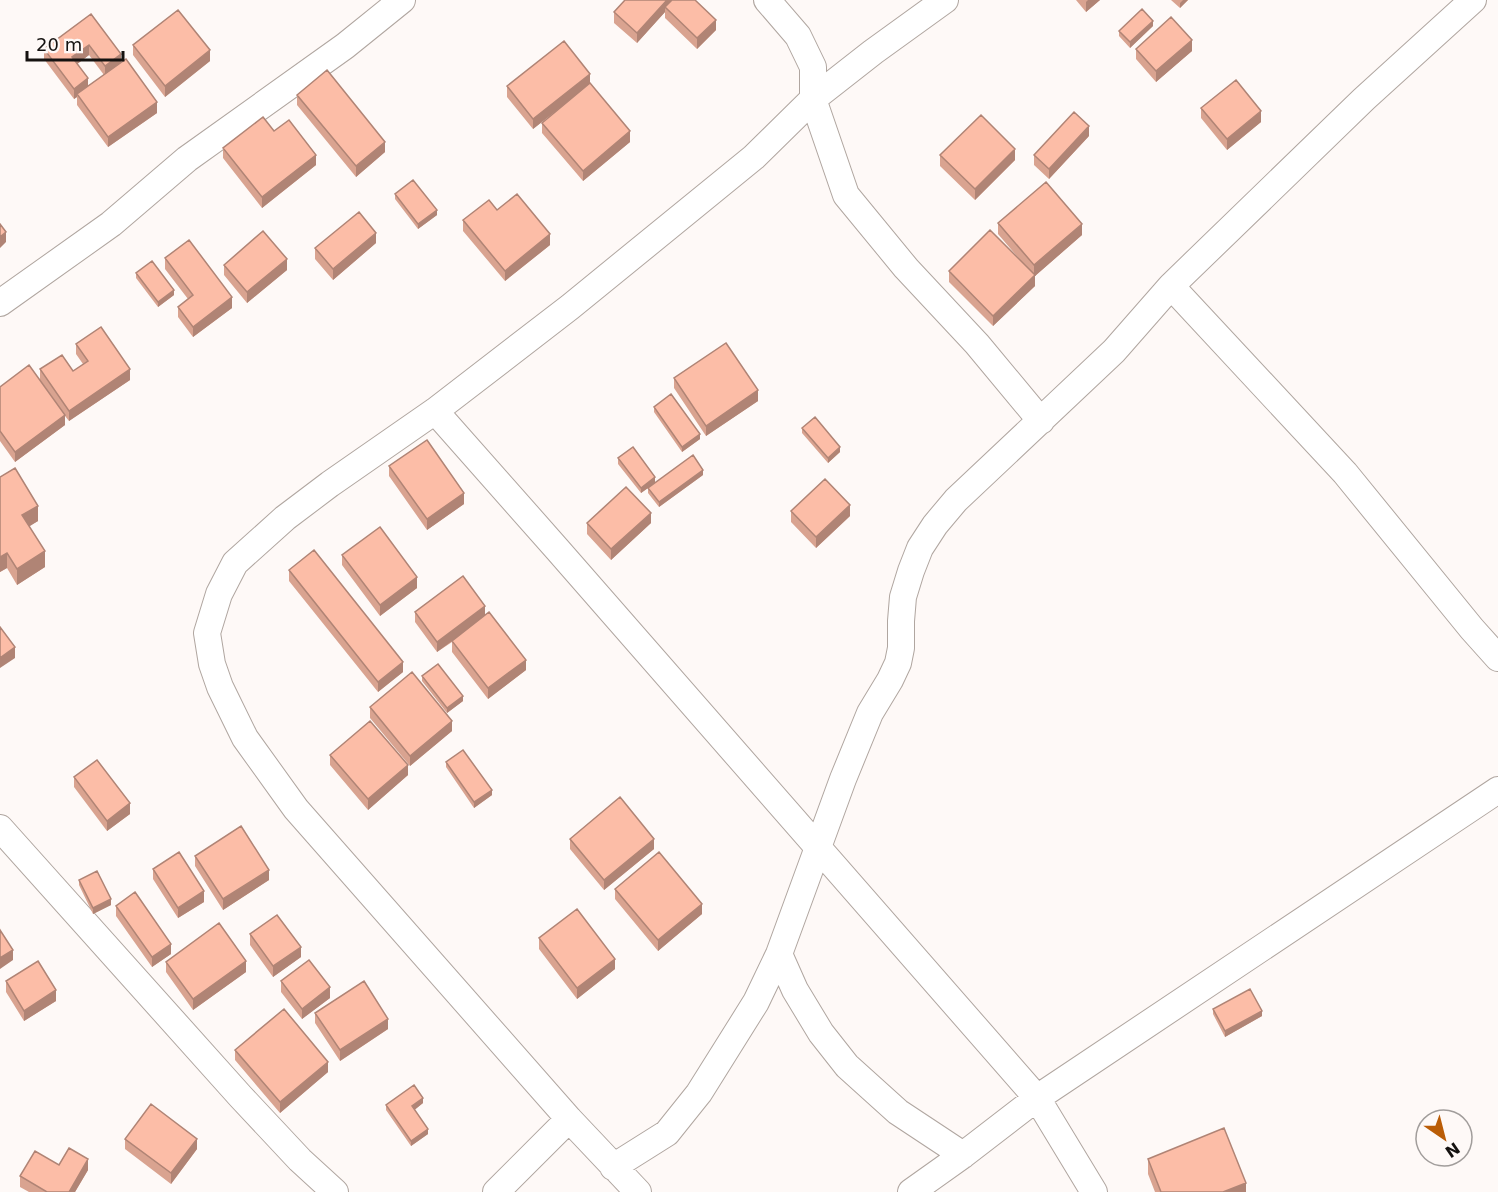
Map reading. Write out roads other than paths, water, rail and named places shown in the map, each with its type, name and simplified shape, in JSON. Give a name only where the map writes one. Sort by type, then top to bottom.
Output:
[{"type":"street","points":[[0,303],[111,224],[187,159],[345,46],[402,0]]},
{"type":"street","points":[[767,0],[798,36],[813,67],[813,99],[846,195],[906,268],[977,344],[1041,421]]},
{"type":"street","points":[[638,1192],[569,1119],[296,809],[245,738],[220,687],[212,664],[207,633],[219,594],[235,563],[285,518],[435,411],[570,307],[754,157],[813,99],[945,0]]},
{"type":"street","points":[[613,1167],[667,1133],[699,1093],[756,1002],[779,954],[843,779],[870,713],[898,663],[901,648],[903,597],[920,548],[935,525],[956,500],[1114,351],[1171,286],[1364,99],[1473,0]]},
{"type":"street","points":[[1171,286],[1345,473],[1498,658]]},
{"type":"street","points":[[435,411],[1037,1098],[1094,1192]]},
{"type":"street","points":[[911,1192],[1037,1098],[1498,790]]},
{"type":"street","points":[[0,828],[241,1097],[300,1160],[335,1192]]},
{"type":"street","points":[[779,954],[795,990],[821,1033],[847,1066],[898,1112],[963,1155]]},
{"type":"street","points":[[496,1192],[569,1119]]}]
